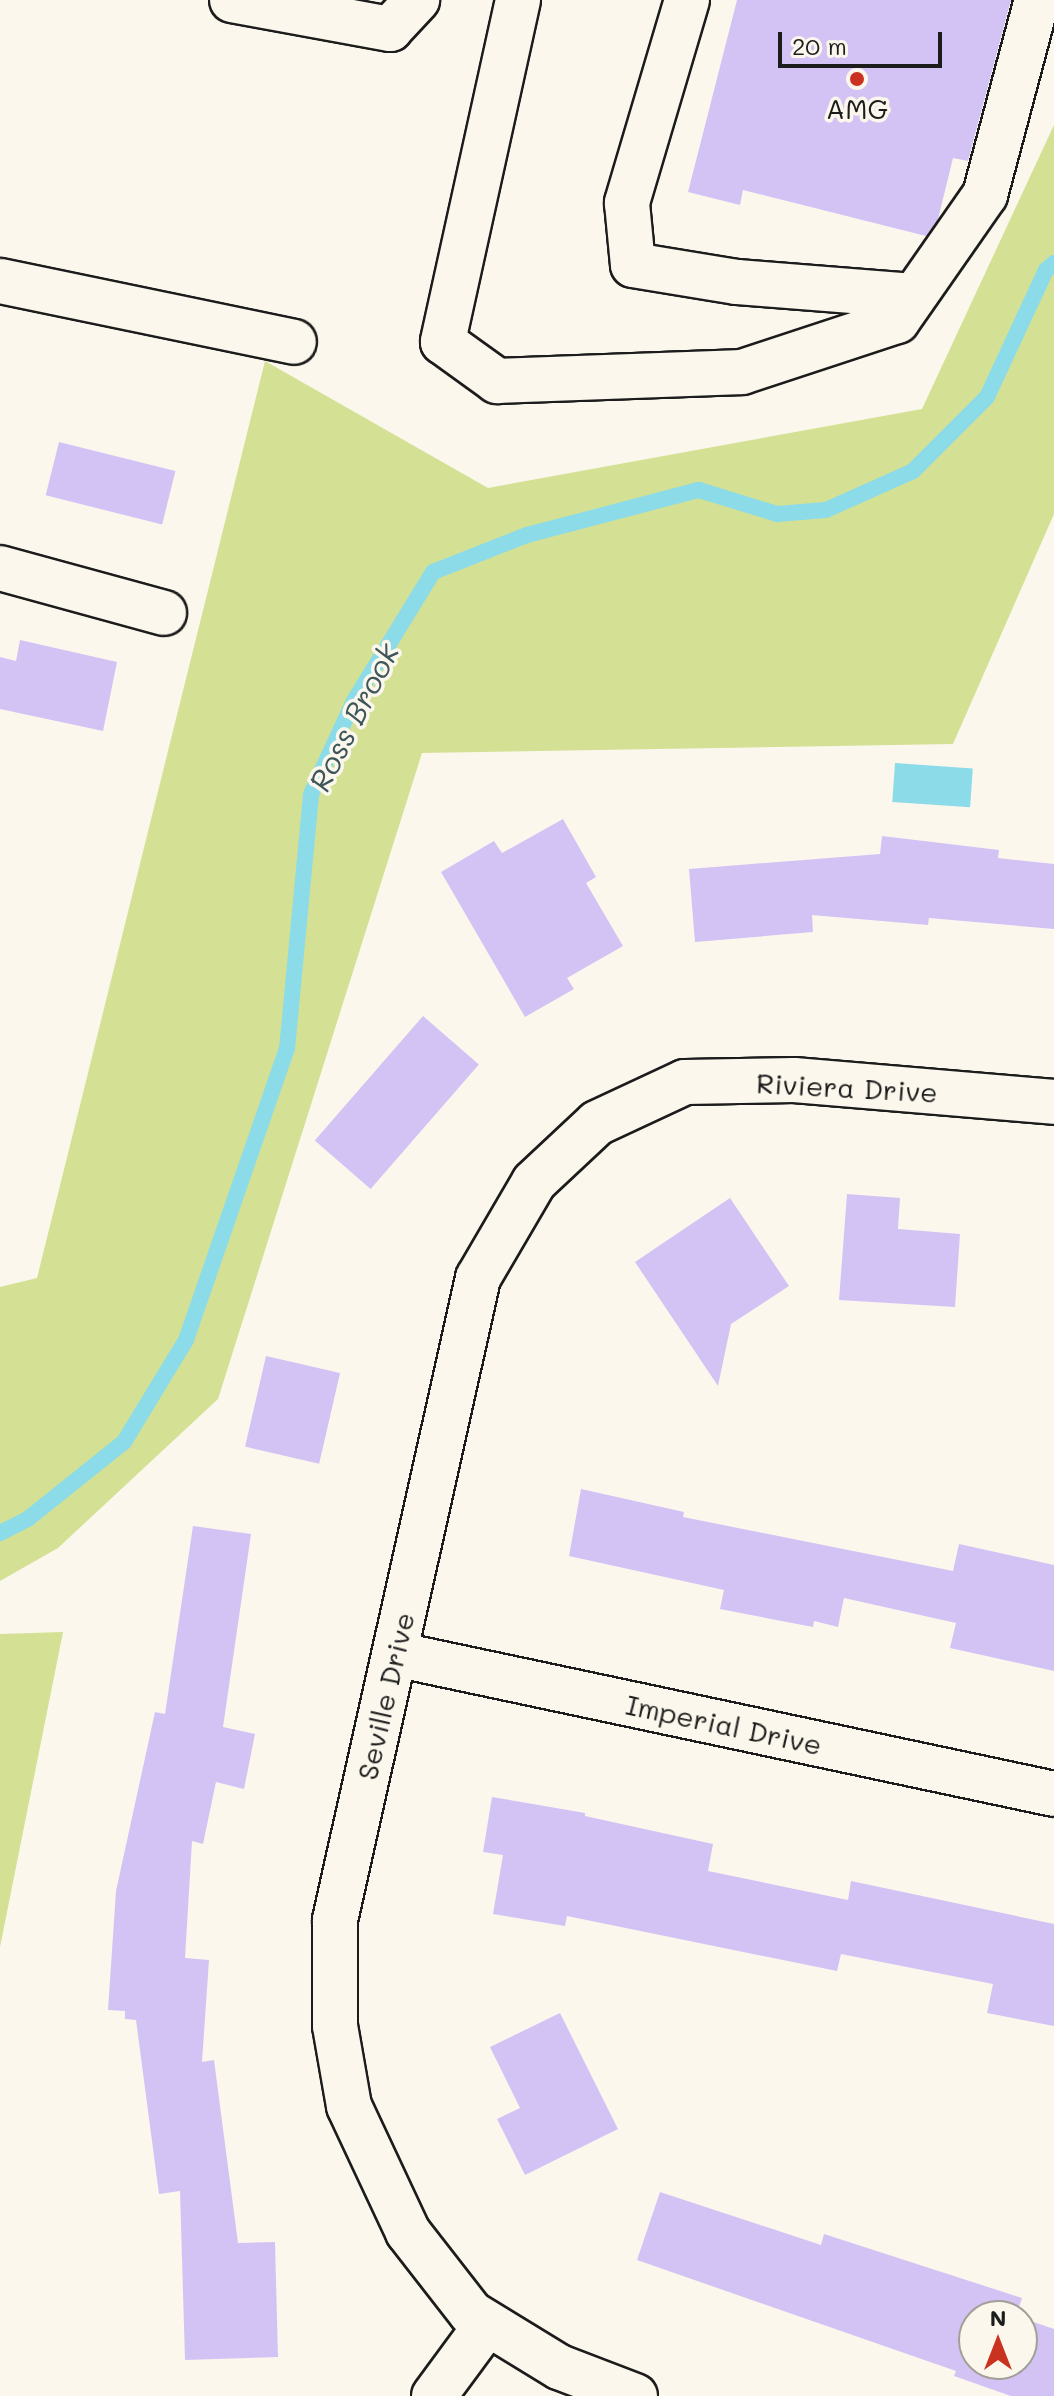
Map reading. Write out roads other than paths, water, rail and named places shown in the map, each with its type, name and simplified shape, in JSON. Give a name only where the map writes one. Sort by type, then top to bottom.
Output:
[{"type":"street","points":[[232,0],[404,14]]},
{"type":"street","points":[[518,0],[443,342],[497,381],[742,372],[897,321],[985,195],[1037,0]]},
{"type":"street","points":[[687,0],[627,203],[633,265],[737,282],[913,296]]},
{"type":"street","points":[[0,281],[294,342]]},
{"type":"street","points":[[0,568],[164,613]]},
{"type":"street","name":"Riviera Drive","points":[[644,1101],[685,1082],[794,1080],[1054,1102]]},
{"type":"street","name":"Seville Drive","points":[[635,2396],[559,2367],[471,2313],[408,2232],[349,2106],[335,2026],[335,1920],[478,1278],[534,1182],[597,1123],[644,1101]]},
{"type":"street","name":"Imperial Drive","points":[[395,1654],[1054,1794]]},
{"type":"street","points":[[434,2396],[487,2324]]},
{"type":"water","points":[[895,763],[973,768],[970,807],[892,802]]},
{"type":"waterway","name":"Ross Brook","points":[[0,1533],[29,1518],[124,1442],[186,1340],[287,1049],[311,794],[354,701],[433,572],[527,535],[699,490],[777,514],[826,510],[913,471],[987,397],[1046,270],[1054,263]]},
{"type":"place","name":"AMG","points":[[857,79]]}]
